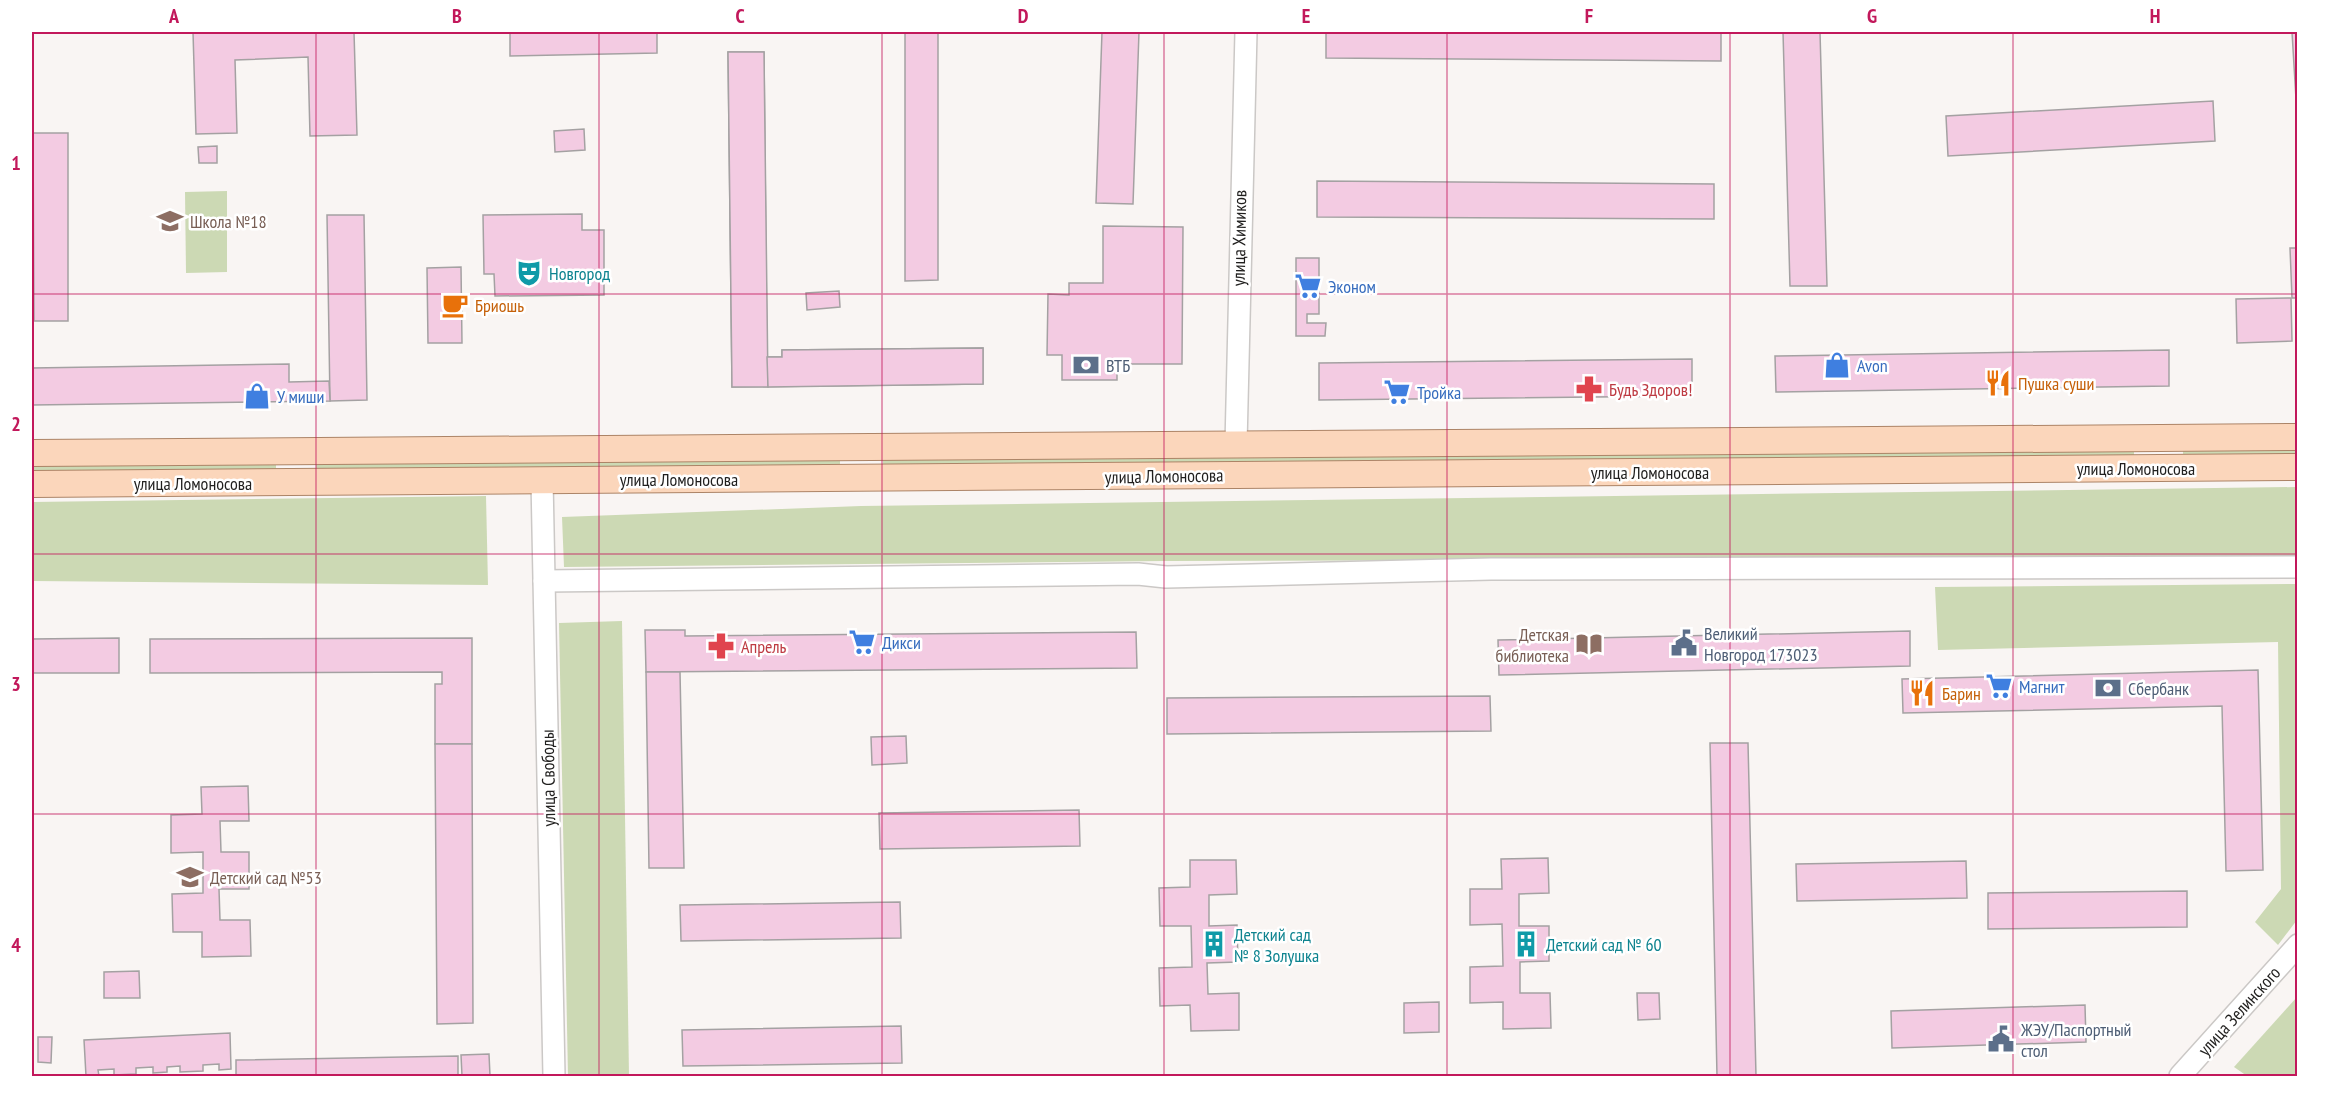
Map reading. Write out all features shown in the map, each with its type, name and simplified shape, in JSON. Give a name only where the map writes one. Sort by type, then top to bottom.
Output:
[{"type":"main road","name":"улица Ломоносова","points":[[32,453],[2298,437]]},
{"type":"main road","points":[[2158,438],[2159,468]]},
{"type":"main road","points":[[861,447],[861,478]]},
{"type":"main road","points":[[296,452],[296,482]]},
{"type":"main road","name":"улица Ломоносова","points":[[32,484],[2298,467]]},
{"type":"street","name":"улица Химиков","points":[[1236,444],[1245,32]]},
{"type":"street","name":"улица Свободы","points":[[542,480],[554,1077]]},
{"type":"street","points":[[544,582],[1138,574],[1160,577],[1491,569],[2298,567]]},
{"type":"street","name":"улица Зелинского","points":[[2180,1077],[2298,945]]},
{"type":"green space","points":[[227,191],[227,272],[186,273],[185,192]]},
{"type":"green space","points":[[2297,447],[2297,457],[2183,458],[2183,448]]},
{"type":"green space","points":[[2134,448],[2134,459],[883,468],[883,457]]},
{"type":"green space","points":[[840,457],[840,468],[316,472],[316,461]]},
{"type":"green space","points":[[276,461],[276,472],[32,474],[32,463]]},
{"type":"green space","points":[[2297,487],[2298,558],[1164,561],[564,567],[562,517],[861,506]]},
{"type":"green space","points":[[486,496],[488,585],[32,581],[32,502]]},
{"type":"green space","points":[[2297,584],[2297,920],[2278,945],[2255,922],[2281,889],[2278,642],[1938,650],[1935,587]]},
{"type":"green space","points":[[622,621],[629,1076],[568,1076],[559,623]]},
{"type":"green space","points":[[2297,997],[2297,1076],[2247,1076],[2234,1067]]},
{"type":"building","points":[[193,32],[354,32],[357,135],[310,136],[308,57],[235,60],[237,133],[196,134]]},
{"type":"building","points":[[510,32],[657,32],[657,53],[510,56]]},
{"type":"building","points":[[905,32],[938,32],[938,280],[905,281]]},
{"type":"building","points":[[1102,32],[1139,32],[1133,204],[1096,203]]},
{"type":"building","points":[[1326,32],[1721,32],[1721,61],[1326,58]]},
{"type":"building","points":[[1783,32],[1820,32],[1827,286],[1790,286]]},
{"type":"building","points":[[2292,32],[2298,32],[2298,145],[2296,99]]},
{"type":"building","points":[[728,52],[764,52],[767,357],[782,357],[782,350],[983,348],[983,384],[732,387]]},
{"type":"building","points":[[728,52],[764,52],[768,387],[732,387]]},
{"type":"building","points":[[2213,101],[2215,141],[1948,156],[1946,116]]},
{"type":"building","points":[[584,129],[585,150],[555,152],[554,131]]},
{"type":"building","points":[[33,133],[68,133],[68,321],[34,321]]},
{"type":"building","points":[[217,146],[217,163],[199,163],[198,147]]},
{"type":"building","points":[[1317,181],[1714,184],[1714,219],[1317,217]]},
{"type":"building","points":[[582,214],[582,230],[604,230],[604,295],[495,296],[494,274],[484,274],[483,215]]},
{"type":"building","points":[[327,215],[364,215],[367,400],[330,401]]},
{"type":"building","points":[[1103,226],[1183,227],[1182,364],[1117,364],[1117,380],[1062,380],[1062,355],[1047,355],[1048,294],[1069,295],[1069,283],[1103,283]]},
{"type":"building","points":[[2290,248],[2298,248],[2298,298],[2292,298]]},
{"type":"building","name":"Эконом","points":[[1296,258],[1319,258],[1319,314],[1307,314],[1307,323],[1326,323],[1325,336],[1296,336]]},
{"type":"building","points":[[461,267],[462,343],[428,343],[427,268]]},
{"type":"building","points":[[839,291],[840,307],[807,310],[806,293]]},
{"type":"building","points":[[2291,298],[2292,341],[2237,343],[2236,299]]},
{"type":"building","points":[[983,348],[983,384],[768,387],[767,357],[782,357],[782,350]]},
{"type":"building","points":[[2169,350],[2169,386],[1776,392],[1775,356]]},
{"type":"building","points":[[1692,359],[1692,396],[1319,400],[1319,363]]},
{"type":"building","points":[[289,364],[289,382],[329,381],[330,401],[32,405],[32,368]]},
{"type":"building","points":[[645,630],[685,630],[685,636],[1136,632],[1137,668],[646,672]]},
{"type":"building","points":[[1910,631],[1910,666],[1499,675],[1498,640]]},
{"type":"building","points":[[119,638],[119,673],[32,673],[32,639]]},
{"type":"building","points":[[472,638],[472,744],[435,744],[435,684],[442,684],[442,672],[150,673],[150,639]]},
{"type":"building","points":[[2258,670],[2263,870],[2226,871],[2222,706],[1903,713],[1902,679]]},
{"type":"building","points":[[646,672],[680,672],[684,868],[649,868]]},
{"type":"building","points":[[1490,696],[1491,731],[1167,734],[1167,698]]},
{"type":"building","points":[[906,736],[907,763],[872,765],[871,737]]},
{"type":"building","points":[[1710,743],[1748,743],[1756,1076],[1717,1076]]},
{"type":"building","points":[[435,744],[472,744],[473,1023],[437,1024]]},
{"type":"building","points":[[248,786],[249,821],[220,821],[221,852],[249,852],[249,889],[219,889],[220,920],[250,920],[251,956],[202,957],[202,932],[173,932],[172,894],[203,893],[203,852],[171,853],[171,815],[202,814],[201,787]]},
{"type":"building","points":[[1079,810],[1080,846],[880,849],[879,813]]},
{"type":"building","name":"Детский сад № 60","points":[[1548,858],[1549,893],[1519,894],[1519,926],[1549,926],[1549,961],[1520,962],[1520,993],[1550,993],[1551,1028],[1503,1029],[1503,1002],[1470,1003],[1470,967],[1503,966],[1502,924],[1470,925],[1470,889],[1502,889],[1501,859]]},
{"type":"building","name":"Детский сад № 8 Золушка","points":[[1190,860],[1236,860],[1237,894],[1209,895],[1209,926],[1237,925],[1238,962],[1207,963],[1208,994],[1239,993],[1239,1030],[1191,1031],[1190,1005],[1160,1006],[1159,968],[1192,967],[1191,926],[1160,926],[1159,888],[1190,887]]},
{"type":"building","points":[[1966,861],[1967,898],[1797,901],[1796,864]]},
{"type":"building","points":[[2187,891],[2187,927],[1988,929],[1988,893]]},
{"type":"building","points":[[900,902],[901,938],[681,941],[680,905]]},
{"type":"building","points":[[139,971],[140,998],[104,998],[104,972]]},
{"type":"building","points":[[1637,993],[1659,993],[1660,1019],[1638,1020]]},
{"type":"building","points":[[1439,1002],[1439,1032],[1404,1033],[1404,1003]]},
{"type":"building","points":[[2085,1005],[2086,1042],[1892,1048],[1891,1011]]},
{"type":"building","points":[[901,1026],[902,1063],[683,1066],[682,1030]]},
{"type":"building","points":[[230,1033],[231,1069],[219,1070],[219,1064],[203,1065],[203,1071],[180,1072],[180,1066],[167,1067],[167,1072],[153,1073],[153,1067],[136,1068],[136,1074],[114,1075],[114,1069],[98,1070],[99,1076],[86,1076],[84,1040]]},
{"type":"building","points":[[38,1037],[52,1037],[51,1063],[38,1062]]},
{"type":"building","points":[[489,1054],[490,1076],[462,1076],[461,1055]]},
{"type":"building","points":[[458,1056],[458,1076],[236,1076],[236,1060]]},
{"type":"place","name":"Школа №18","points":[[170,221]]},
{"type":"place","name":"Новгород","points":[[529,273]]},
{"type":"place","name":"Эконом","points":[[1308,286]]},
{"type":"place","name":"Бриошь","points":[[455,305]]},
{"type":"place","name":"ВТБ","points":[[1086,365]]},
{"type":"place","name":"Avon","points":[[1837,365]]},
{"type":"place","name":"Пушка суши","points":[[1998,383]]},
{"type":"place","name":"Будь Здоров!","points":[[1589,389]]},
{"type":"place","name":"Тройка","points":[[1397,392]]},
{"type":"place","name":"У миши","points":[[257,396]]},
{"type":"place","name":"Дикси","points":[[862,642]]},
{"type":"place","name":"Великий Новгород 173023","points":[[1684,643]]},
{"type":"place","name":"Детская библиотека","points":[[1589,644]]},
{"type":"place","name":"Апрель","points":[[721,646]]},
{"type":"place","name":"Магнит","points":[[1999,686]]},
{"type":"place","name":"Сбербанк","points":[[2108,688]]},
{"type":"place","name":"Барин","points":[[1922,693]]},
{"type":"place","name":"Детский сад №53","points":[[190,877]]},
{"type":"place","name":"Детский сад № 8 Золушка","points":[[1214,944]]},
{"type":"place","name":"Детский сад № 60","points":[[1526,944]]},
{"type":"place","name":"ЖЭУ/Паспортный стол","points":[[2001,1039]]}]
